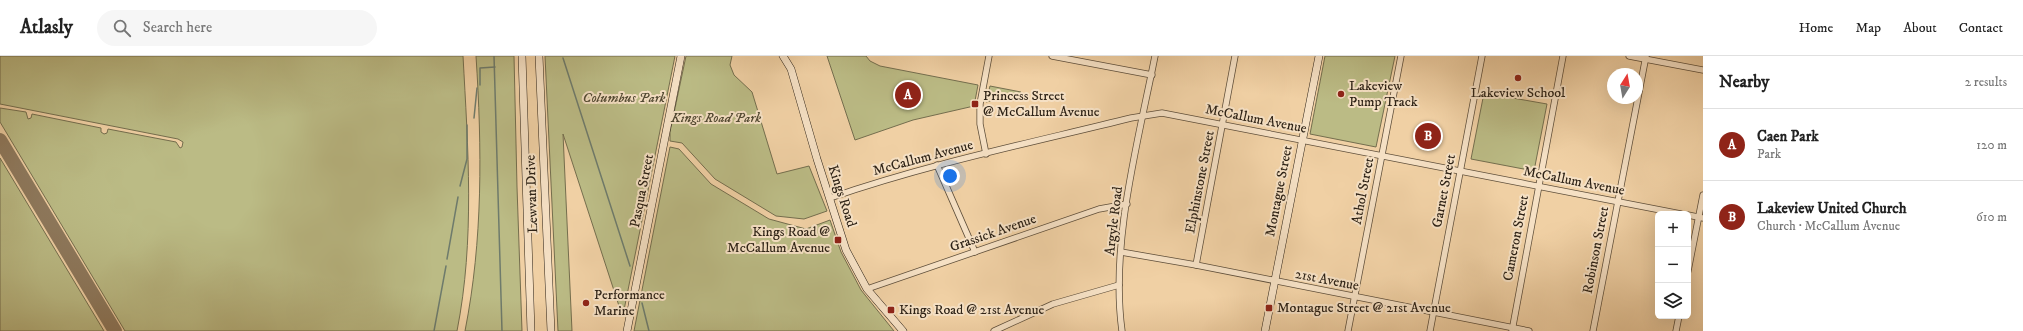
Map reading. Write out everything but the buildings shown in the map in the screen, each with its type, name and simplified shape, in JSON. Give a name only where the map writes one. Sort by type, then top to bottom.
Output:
[{"type":"street","name":"Lewvan Drive","points":[[522,56],[531,331]]},
{"type":"street","name":"Lewvan Drive","points":[[539,56],[550,331]]},
{"type":"street","name":"Pasqua Street","points":[[627,331],[681,56]]},
{"type":"street","name":"Kings Road","points":[[783,56],[791,69],[817,159],[846,250],[867,289],[903,331]]},
{"type":"street","points":[[986,154],[980,124],[980,104],[989,56]]},
{"type":"street","points":[[1052,56],[1074,58],[1152,75]]},
{"type":"street","name":"Argyle Road","points":[[1122,331],[1119,285],[1121,252],[1127,204],[1155,56]]},
{"type":"street","name":"Elphinstone Street","points":[[1196,265],[1236,56]]},
{"type":"street","name":"Montague Street","points":[[1265,331],[1319,56]]},
{"type":"street","name":"Athol Street","points":[[1348,331],[1402,56]]},
{"type":"street","name":"Garnet Street","points":[[1430,331],[1482,56]]},
{"type":"street","name":"Cameron Street","points":[[1512,329],[1538,186],[1564,56]]},
{"type":"street","points":[[1629,56],[1703,70]]},
{"type":"street","name":"Robinson Street","points":[[1593,331],[1646,58]]},
{"type":"street","name":"McCallum Avenue","points":[[830,198],[887,178],[937,165],[1143,115],[1162,113],[1665,211]]},
{"type":"street","points":[[937,165],[975,252]]},
{"type":"street","points":[[1691,259],[1701,218],[1703,195]]},
{"type":"street","name":"Grassick Avenue","points":[[867,289],[1099,209],[1127,204]]},
{"type":"street","points":[[1691,216],[1701,218]]},
{"type":"street","name":"21st Avenue","points":[[1121,252],[1196,265],[1512,329],[1529,331]]},
{"type":"street","points":[[994,331],[1053,304],[1119,285]]},
{"type":"street","points":[[1676,331],[1678,319]]},
{"type":"green space","points":[[0,56],[463,56],[469,194],[466,263],[463,297],[457,331],[125,331],[0,122],[0,108],[26,112],[28,119],[31,118],[32,114],[101,128],[101,132],[104,134],[107,133],[108,129],[176,142],[180,148],[182,147],[183,142],[178,139],[0,104]]},
{"type":"green space","points":[[476,56],[514,56],[522,331],[465,331],[475,263],[480,194]]},
{"type":"green space","name":"Columbus Park","points":[[545,56],[675,56],[624,310],[620,309],[563,134],[572,331],[558,331]]},
{"type":"green space","name":"Kings Road Park","points":[[686,56],[732,56],[730,65],[734,75],[752,92],[777,174],[809,166],[827,211],[804,219],[776,216],[715,179],[682,143],[670,141],[670,132]]},
{"type":"green space","points":[[827,56],[866,56],[870,61],[880,66],[978,85],[974,106],[913,120],[855,140]]},
{"type":"green space","points":[[1325,56],[1395,56],[1376,147],[1310,134]]},
{"type":"green space","points":[[990,86],[1021,92],[1022,94],[986,102]]},
{"type":"green space","points":[[1484,93],[1547,104],[1534,171],[1471,159]]},
{"type":"green space","points":[[670,147],[679,149],[711,184],[769,219],[806,229],[830,220],[841,252],[861,290],[894,331],[634,331]]},
{"type":"green space","points":[[0,158],[104,331],[0,331]]},
{"type":"waterway","points":[[494,56],[502,331]]},
{"type":"waterway","points":[[563,58],[630,266]]},
{"type":"waterway","points":[[480,85],[480,68],[495,67]]},
{"type":"waterway","points":[[474,118],[477,88]]},
{"type":"waterway","points":[[460,186],[467,159],[467,125]]},
{"type":"waterway","points":[[447,259],[458,197]]},
{"type":"waterway","points":[[434,331],[446,266]]},
{"type":"waterway","points":[[642,303],[649,331]]},
{"type":"taxiway","points":[[0,140],[115,331]]},
{"type":"place","name":"Lakeview School","points":[[1518,78]]},
{"type":"place","name":"Lakeview Pump Track","points":[[1341,94]]},
{"type":"place","name":"Caen Park","points":[[908,95]]},
{"type":"place","name":"Princess Street @ McCallum Avenue","points":[[975,104]]},
{"type":"place","name":"Lakeview United Church","points":[[1428,136]]},
{"type":"place","name":"Kings Road @ McCallum Avenue","points":[[838,240]]},
{"type":"place","name":"Performance Marine","points":[[586,303]]},
{"type":"place","name":"Montague Street @ 21st Avenue","points":[[1269,308]]},
{"type":"place","name":"Kings Road @ 21st Avenue","points":[[891,310]]}]
